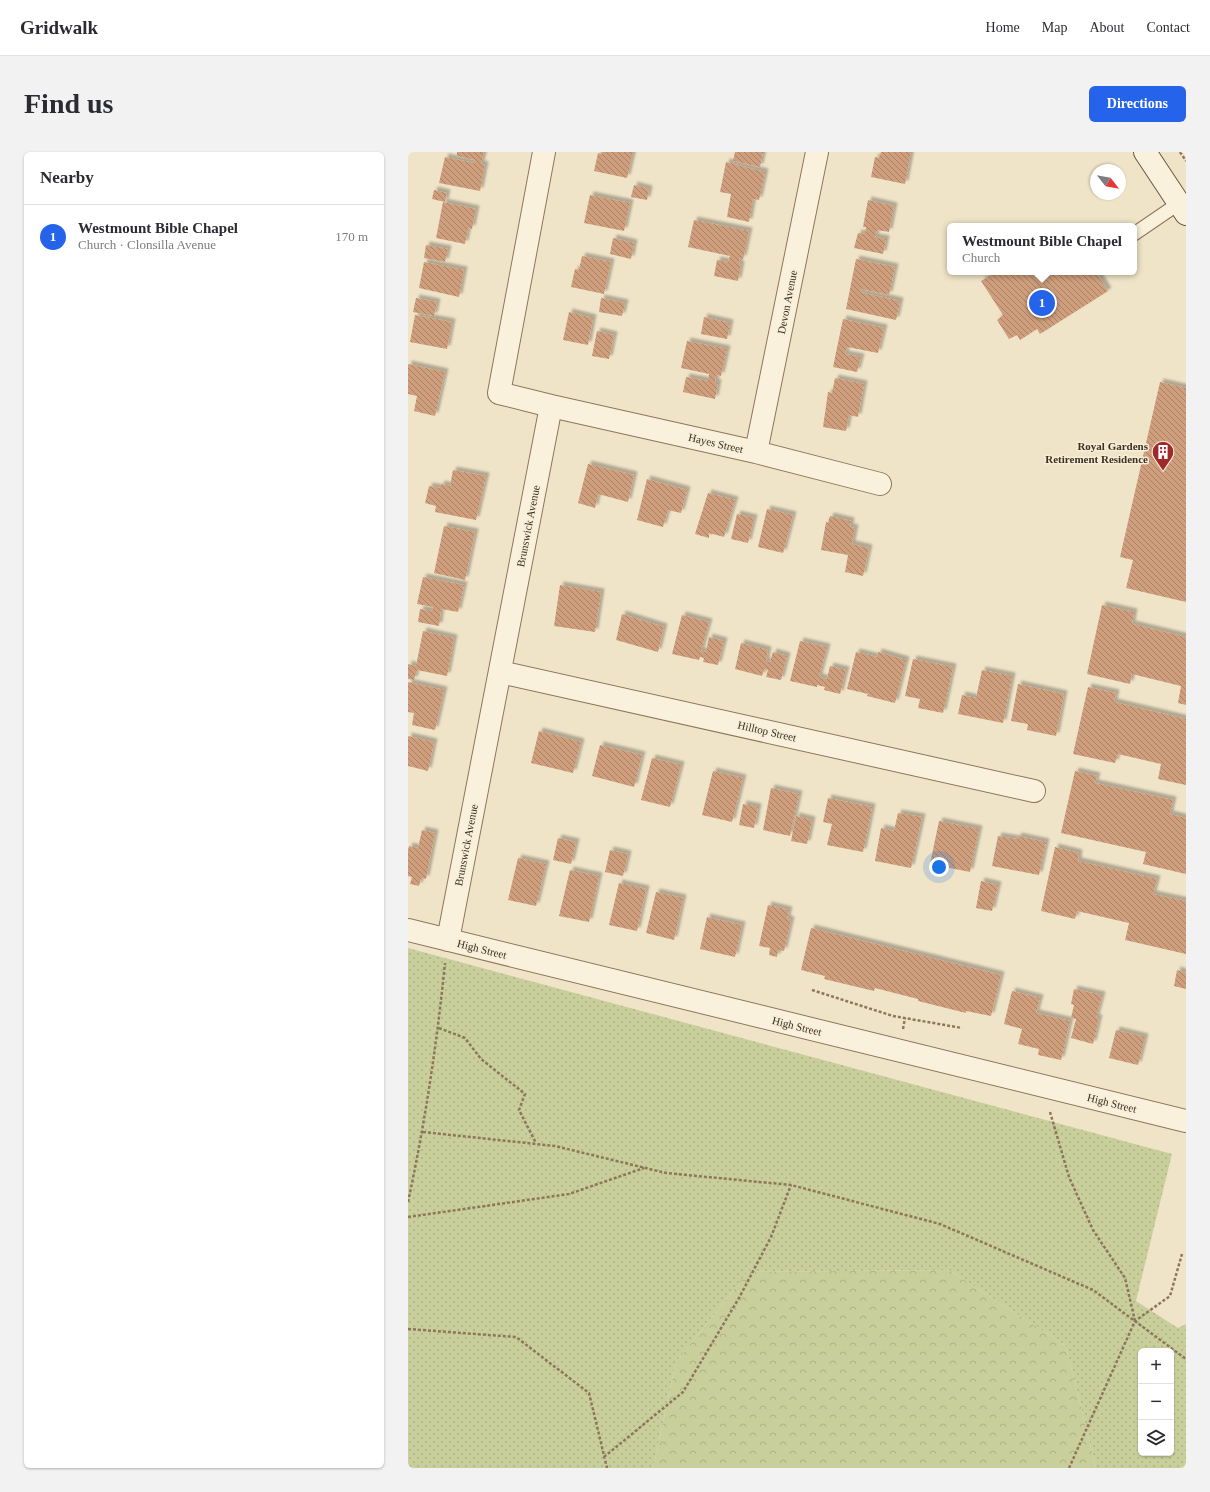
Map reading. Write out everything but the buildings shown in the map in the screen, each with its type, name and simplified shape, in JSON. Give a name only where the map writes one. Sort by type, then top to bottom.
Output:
[{"type":"street","points":[[544,152],[499,394],[551,406]]},
{"type":"street","name":"Devon Avenue","points":[[756,452],[816,152]]},
{"type":"street","points":[[1145,152],[1182,209]]},
{"type":"street","name":"Hayes Street","points":[[551,406],[756,452],[880,484]]},
{"type":"street","name":"Brunswick Avenue","points":[[448,940],[551,406]]},
{"type":"street","name":"Hilltop Street","points":[[500,672],[1034,791]]},
{"type":"street","name":"High Street","points":[[408,930],[1186,1121]]},
{"type":"lane","points":[[1137,232],[1182,209]]},
{"type":"path","points":[[1180,152],[1186,161]]},
{"type":"path","points":[[408,1202],[423,1132],[439,1028],[448,940]]},
{"type":"path","points":[[812,990],[893,1016],[962,1028]]},
{"type":"path","points":[[439,1028],[465,1038],[481,1059],[525,1094],[519,1110],[536,1144]]},
{"type":"path","points":[[1043,1086],[1069,1177],[1093,1230],[1125,1278],[1135,1321]]},
{"type":"path","points":[[423,1132],[555,1146],[666,1173],[791,1185],[940,1224],[1093,1290],[1186,1359]]},
{"type":"path","points":[[408,1217],[569,1194],[644,1168]]},
{"type":"path","points":[[604,1457],[683,1392],[739,1298],[771,1237],[791,1185]]},
{"type":"path","points":[[1070,1468],[1135,1321],[1170,1296],[1182,1254]]},
{"type":"path","points":[[408,1330],[516,1337],[589,1393],[607,1468]]},
{"type":"green space","points":[[408,948],[1172,1154],[1136,1301],[1178,1328],[1186,1324],[1186,1468],[1096,1468],[1066,1346],[949,1270],[748,1272],[676,1362],[653,1468],[408,1468]]},
{"type":"green space","points":[[949,1270],[1066,1346],[1096,1468],[653,1468],[676,1362],[748,1272]]},
{"type":"place","name":"Westmount Bible Chapel","points":[[1042,303]]},
{"type":"place","name":"Royal Gardens Retirement Residence","points":[[1163,472]]}]
